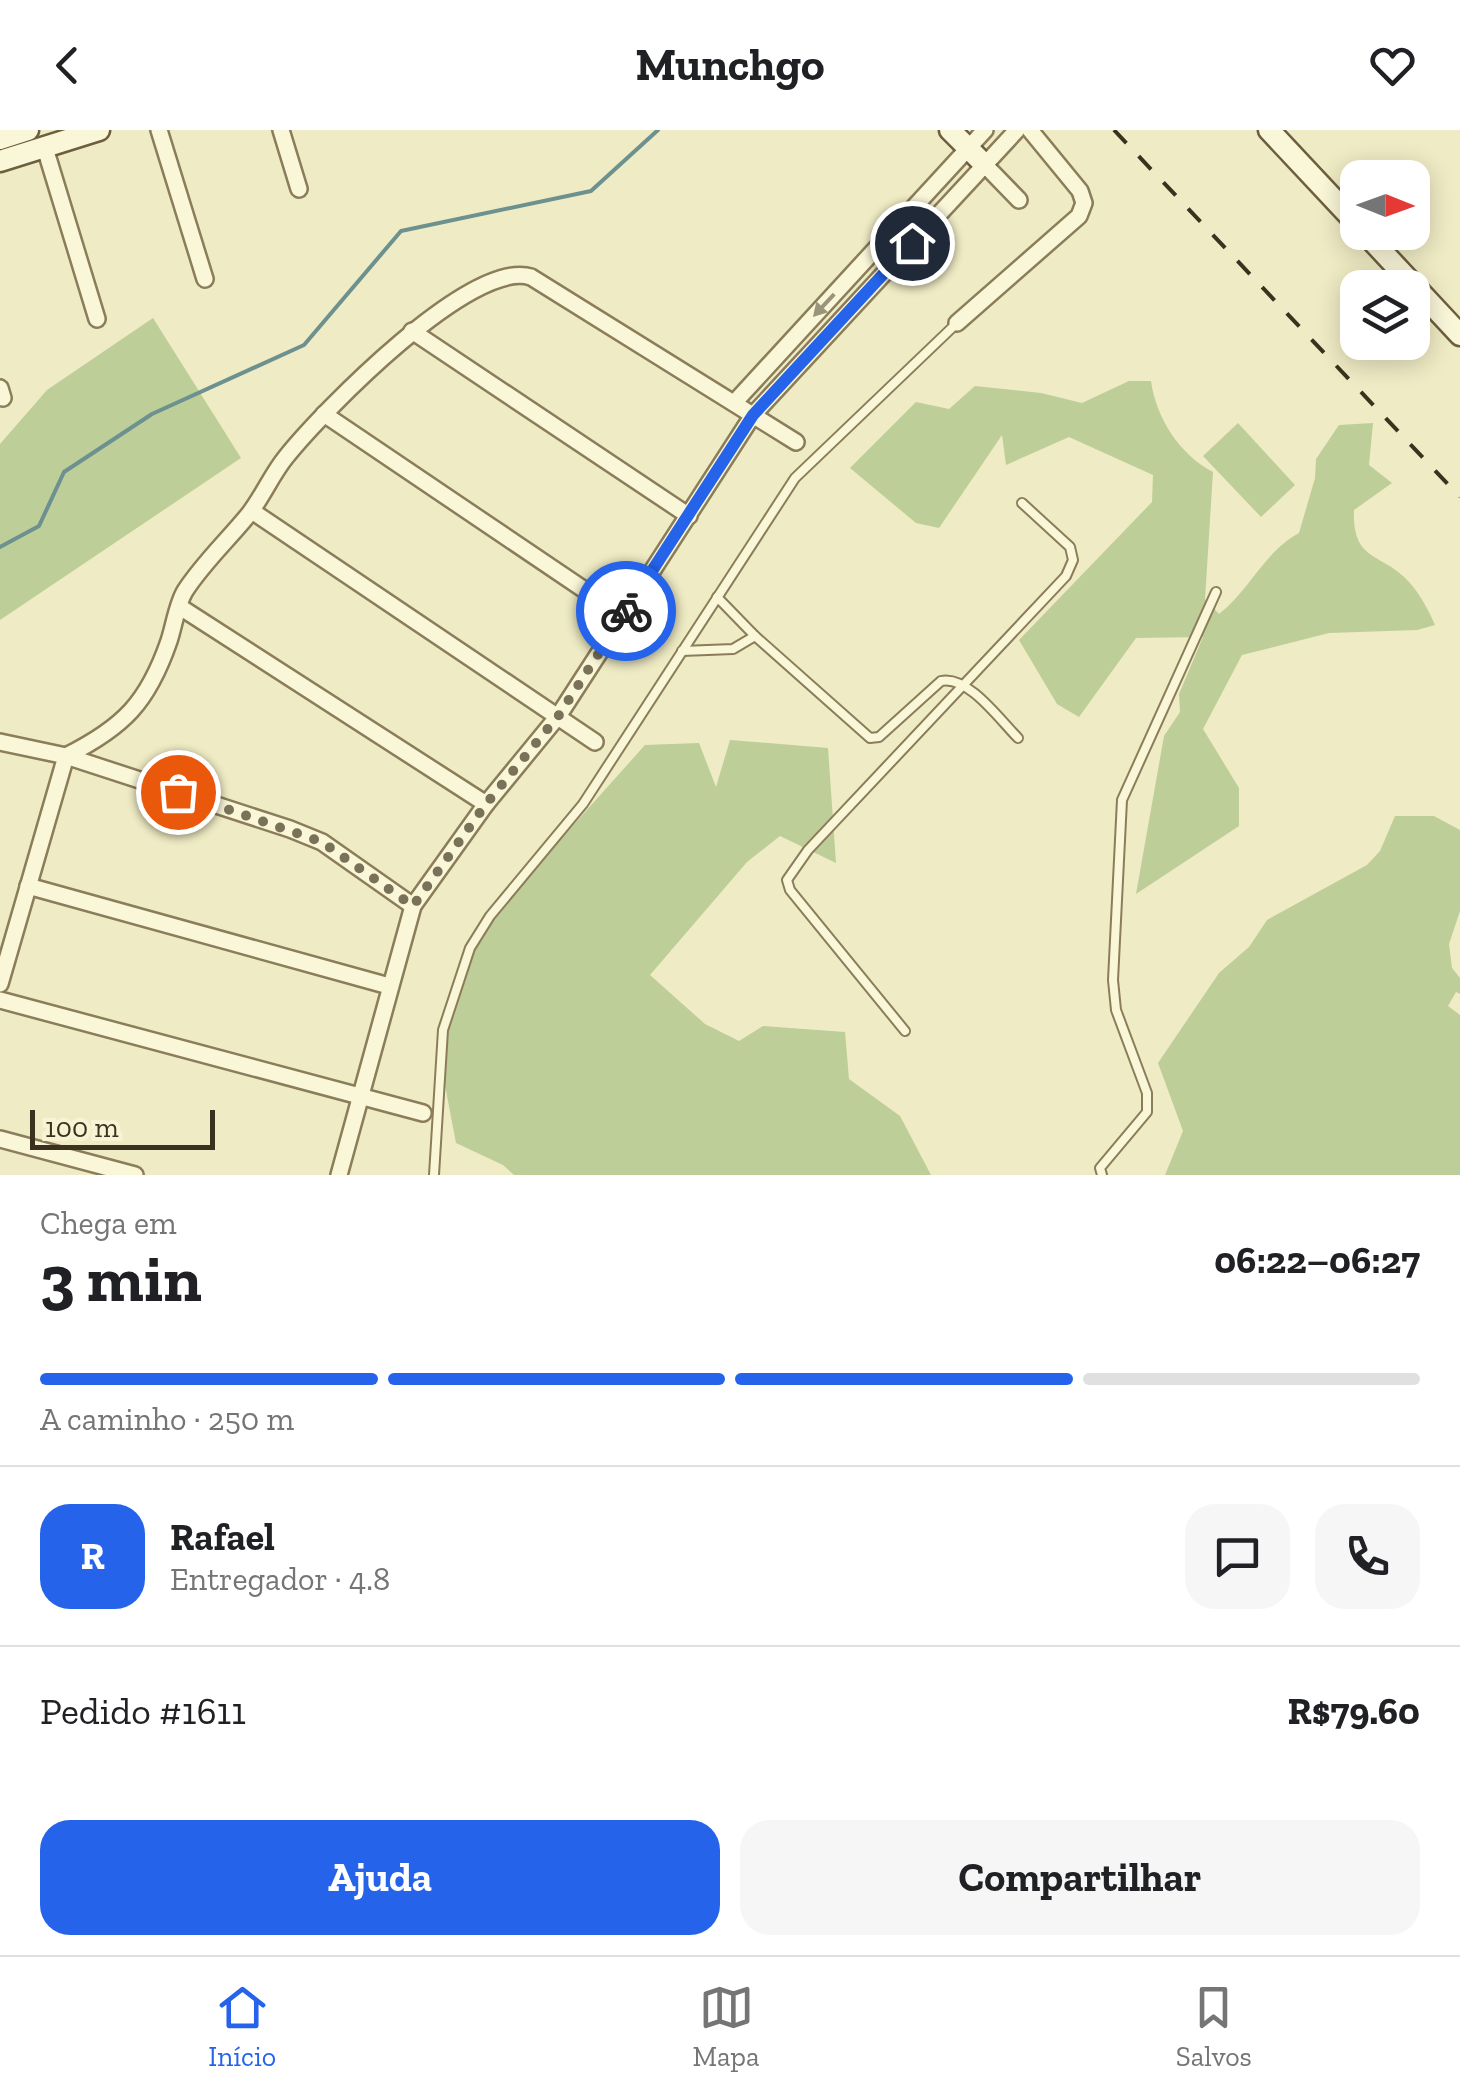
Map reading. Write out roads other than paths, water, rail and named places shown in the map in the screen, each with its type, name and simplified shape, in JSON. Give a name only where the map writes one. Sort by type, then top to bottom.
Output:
[{"type":"street","points":[[0,139],[28,130]]},
{"type":"street","points":[[0,162],[99,130]]},
{"type":"street","points":[[158,130],[205,279]]},
{"type":"street","points":[[281,130],[299,189]]},
{"type":"street","points":[[950,130],[1019,200]]},
{"type":"street","points":[[734,403],[985,130]]},
{"type":"street","points":[[339,1175],[413,906],[486,804],[559,715],[753,415],[1017,130]]},
{"type":"street","points":[[957,323],[1080,216],[1084,204],[1080,191],[1030,130]]},
{"type":"street","points":[[1269,130],[1340,207]]},
{"type":"street","points":[[45,148],[97,319]]},
{"type":"street","points":[[1381,250],[1460,335]]},
{"type":"street","points":[[0,984],[66,756],[109,731],[140,702],[156,681],[183,594],[252,510],[284,460],[324,414],[412,331],[495,280],[518,273],[796,442]]},
{"type":"street","points":[[412,331],[689,516]]},
{"type":"street","points":[[324,414],[623,616]]},
{"type":"street","points":[[252,510],[595,742]]},
{"type":"street","points":[[180,607],[486,804]]},
{"type":"street","points":[[0,742],[66,756],[322,842],[413,906]]},
{"type":"street","points":[[28,886],[389,986]]},
{"type":"street","points":[[0,1000],[423,1113]]},
{"type":"street","points":[[0,1139],[134,1175]]},
{"type":"lane","points":[[434,1175],[443,1030],[470,948],[490,916],[583,804],[802,469],[957,323]]},
{"type":"lane","points":[[905,1032],[790,890],[788,880],[808,850],[1066,576],[1073,560],[1070,547],[1022,503]]},
{"type":"lane","points":[[1102,1175],[1104,1157],[1146,1112],[1147,1093],[1116,1010],[1113,980],[1122,800],[1216,592]]},
{"type":"lane","points":[[717,597],[870,738],[878,737],[940,681],[950,679],[964,686],[1018,738]]},
{"type":"lane","points":[[682,650],[734,649],[755,636]]},
{"type":"waterway","points":[[0,547],[39,526],[64,472],[152,414],[304,345],[401,231],[591,191],[658,130]]},
{"type":"railway","points":[[1114,130],[1460,497]]}]
